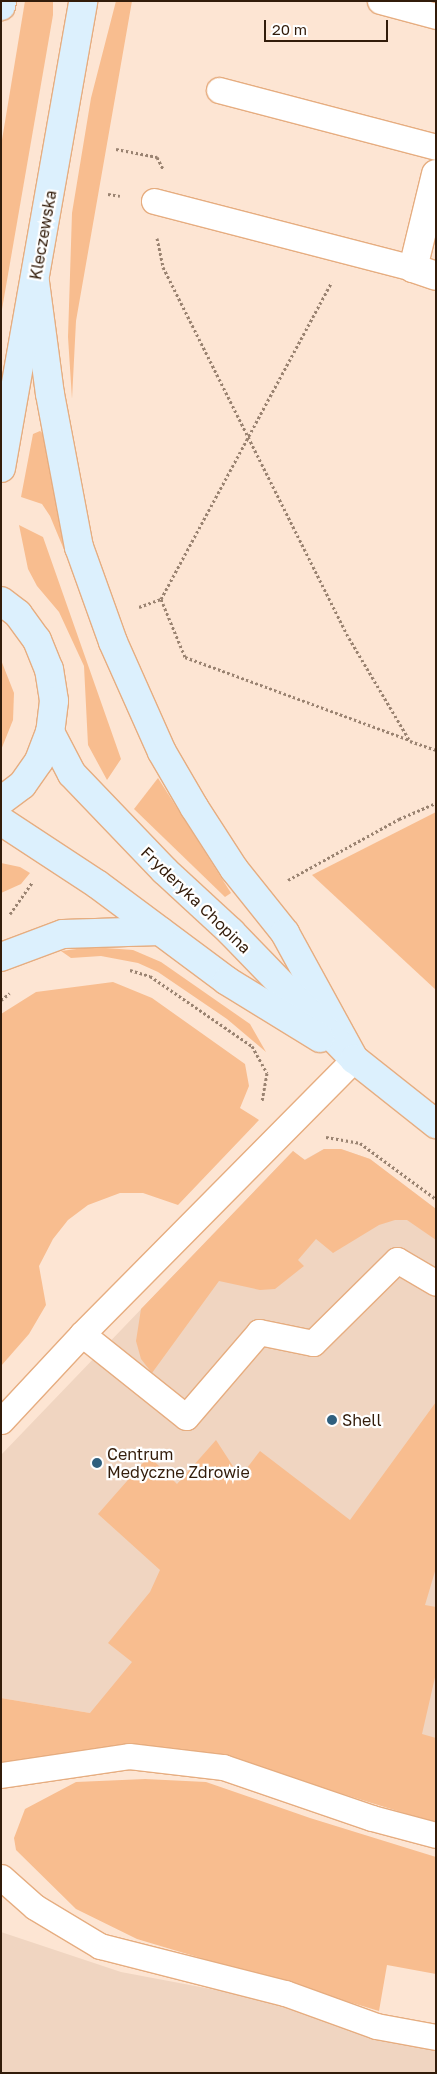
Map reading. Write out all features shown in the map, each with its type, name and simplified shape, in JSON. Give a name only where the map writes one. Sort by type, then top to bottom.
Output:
[{"type":"main road","points":[[1,6],[2,1]]},
{"type":"main road","name":"Kleczewska","points":[[1,468],[83,1]]},
{"type":"main road","points":[[34,282],[50,394],[80,547],[114,642],[162,752],[194,807],[234,868],[285,933],[354,1059]]},
{"type":"main road","points":[[1,601],[18,614],[38,640],[49,670],[54,700],[50,732],[39,761],[22,785],[1,801]]},
{"type":"main road","name":"Fryderyka Chopina","points":[[50,732],[72,774],[110,815],[354,1059],[436,1124]]},
{"type":"main road","name":"Fryderyka Chopina","points":[[1,821],[160,931],[227,981],[354,1059]]},
{"type":"main road","points":[[1,958],[63,934],[160,931]]},
{"type":"street","points":[[424,272],[436,174]]},
{"type":"lane","points":[[380,1],[436,16]]},
{"type":"lane","points":[[219,90],[436,147]]},
{"type":"lane","points":[[154,201],[424,272]]},
{"type":"lane","points":[[1,1421],[82,1334],[354,1059]]},
{"type":"lane","points":[[82,1334],[186,1417],[259,1332],[313,1344],[397,1260],[436,1283]]},
{"type":"lane","points":[[1,1775],[129,1756],[223,1767],[372,1818],[436,1836]]},
{"type":"lane","points":[[1,1877],[35,1907],[100,1946],[285,1993],[376,2026],[436,2037]]},
{"type":"path","points":[[154,201],[152,219],[163,267],[248,432],[350,638],[410,741]]},
{"type":"path","points":[[130,610],[161,599],[248,432],[332,282],[341,284]]},
{"type":"path","points":[[161,599],[185,657],[436,750]]},
{"type":"path","points":[[281,884],[399,819],[436,803]]},
{"type":"path","points":[[124,967],[150,976],[252,1046],[267,1073],[260,1106]]},
{"type":"path","points":[[317,1142],[325,1138],[339,1138],[360,1143],[436,1199]]},
{"type":"shaded area","points":[[25,1],[53,1],[53,15],[1,315],[1,146]]},
{"type":"shaded area","points":[[116,1],[132,1],[76,321],[72,399],[68,337],[72,213],[91,98]]},
{"type":"shaded area","points":[[40,431],[46,436],[77,581],[50,516],[42,504],[21,497],[33,434]]},
{"type":"shaded area","points":[[19,525],[43,537],[121,759],[107,780],[88,745],[84,666],[59,612],[37,586],[28,569]]},
{"type":"shaded area","points":[[1,660],[14,693],[13,720],[1,750]]},
{"type":"shaded area","points":[[158,778],[231,893],[225,897],[134,809]]},
{"type":"shaded area","points":[[436,812],[436,990],[312,875]]},
{"type":"shaded area","points":[[1,863],[20,867],[30,873],[21,884],[1,893]]},
{"type":"shaded area","points":[[92,947],[133,950],[161,962],[250,1024],[266,1052],[227,1019],[158,972],[138,963],[101,956],[71,958],[61,951]]},
{"type":"shaded area","points":[[113,982],[152,998],[245,1064],[249,1086],[240,1108],[259,1120],[178,1205],[143,1193],[120,1193],[88,1205],[68,1220],[53,1239],[39,1266],[46,1305],[29,1334],[1,1366],[1,1014],[36,992]]},
{"type":"shaded area","points":[[324,1149],[341,1149],[370,1159],[436,1209],[436,1803],[90,1713],[1,1698],[1,1455],[293,1151],[304,1160]]},
{"type":"shaded area","points":[[324,1149],[341,1149],[370,1159],[436,1209],[436,1240],[407,1220],[395,1220],[379,1225],[333,1253],[316,1239],[298,1260],[304,1266],[275,1289],[260,1290],[219,1281],[152,1373],[141,1359],[136,1341],[141,1309],[293,1151],[305,1160]]},
{"type":"shaded area","points":[[436,1402],[436,1568],[425,1605],[436,1607],[436,1673],[422,1734],[436,1738],[436,1823],[275,1773],[168,1748],[113,1747],[1,1765],[1,1698],[90,1713],[132,1662],[108,1643],[150,1592],[160,1570],[98,1514],[149,1456],[177,1484],[216,1440],[240,1477],[260,1451],[350,1520]]},
{"type":"shaded area","points":[[145,1779],[206,1782],[310,1818],[436,1857],[436,1974],[387,1965],[379,2011],[137,1939],[76,1909],[16,1850],[14,1838],[25,1809],[76,1782]]},
{"type":"shaded area","points":[[1,1932],[121,1972],[290,2004],[366,2036],[436,2050],[436,2073],[1,2073]]},
{"type":"place","name":"Shell","points":[[332,1420]]},
{"type":"place","name":"Centrum Medyczne Zdrowie","points":[[97,1463]]}]
